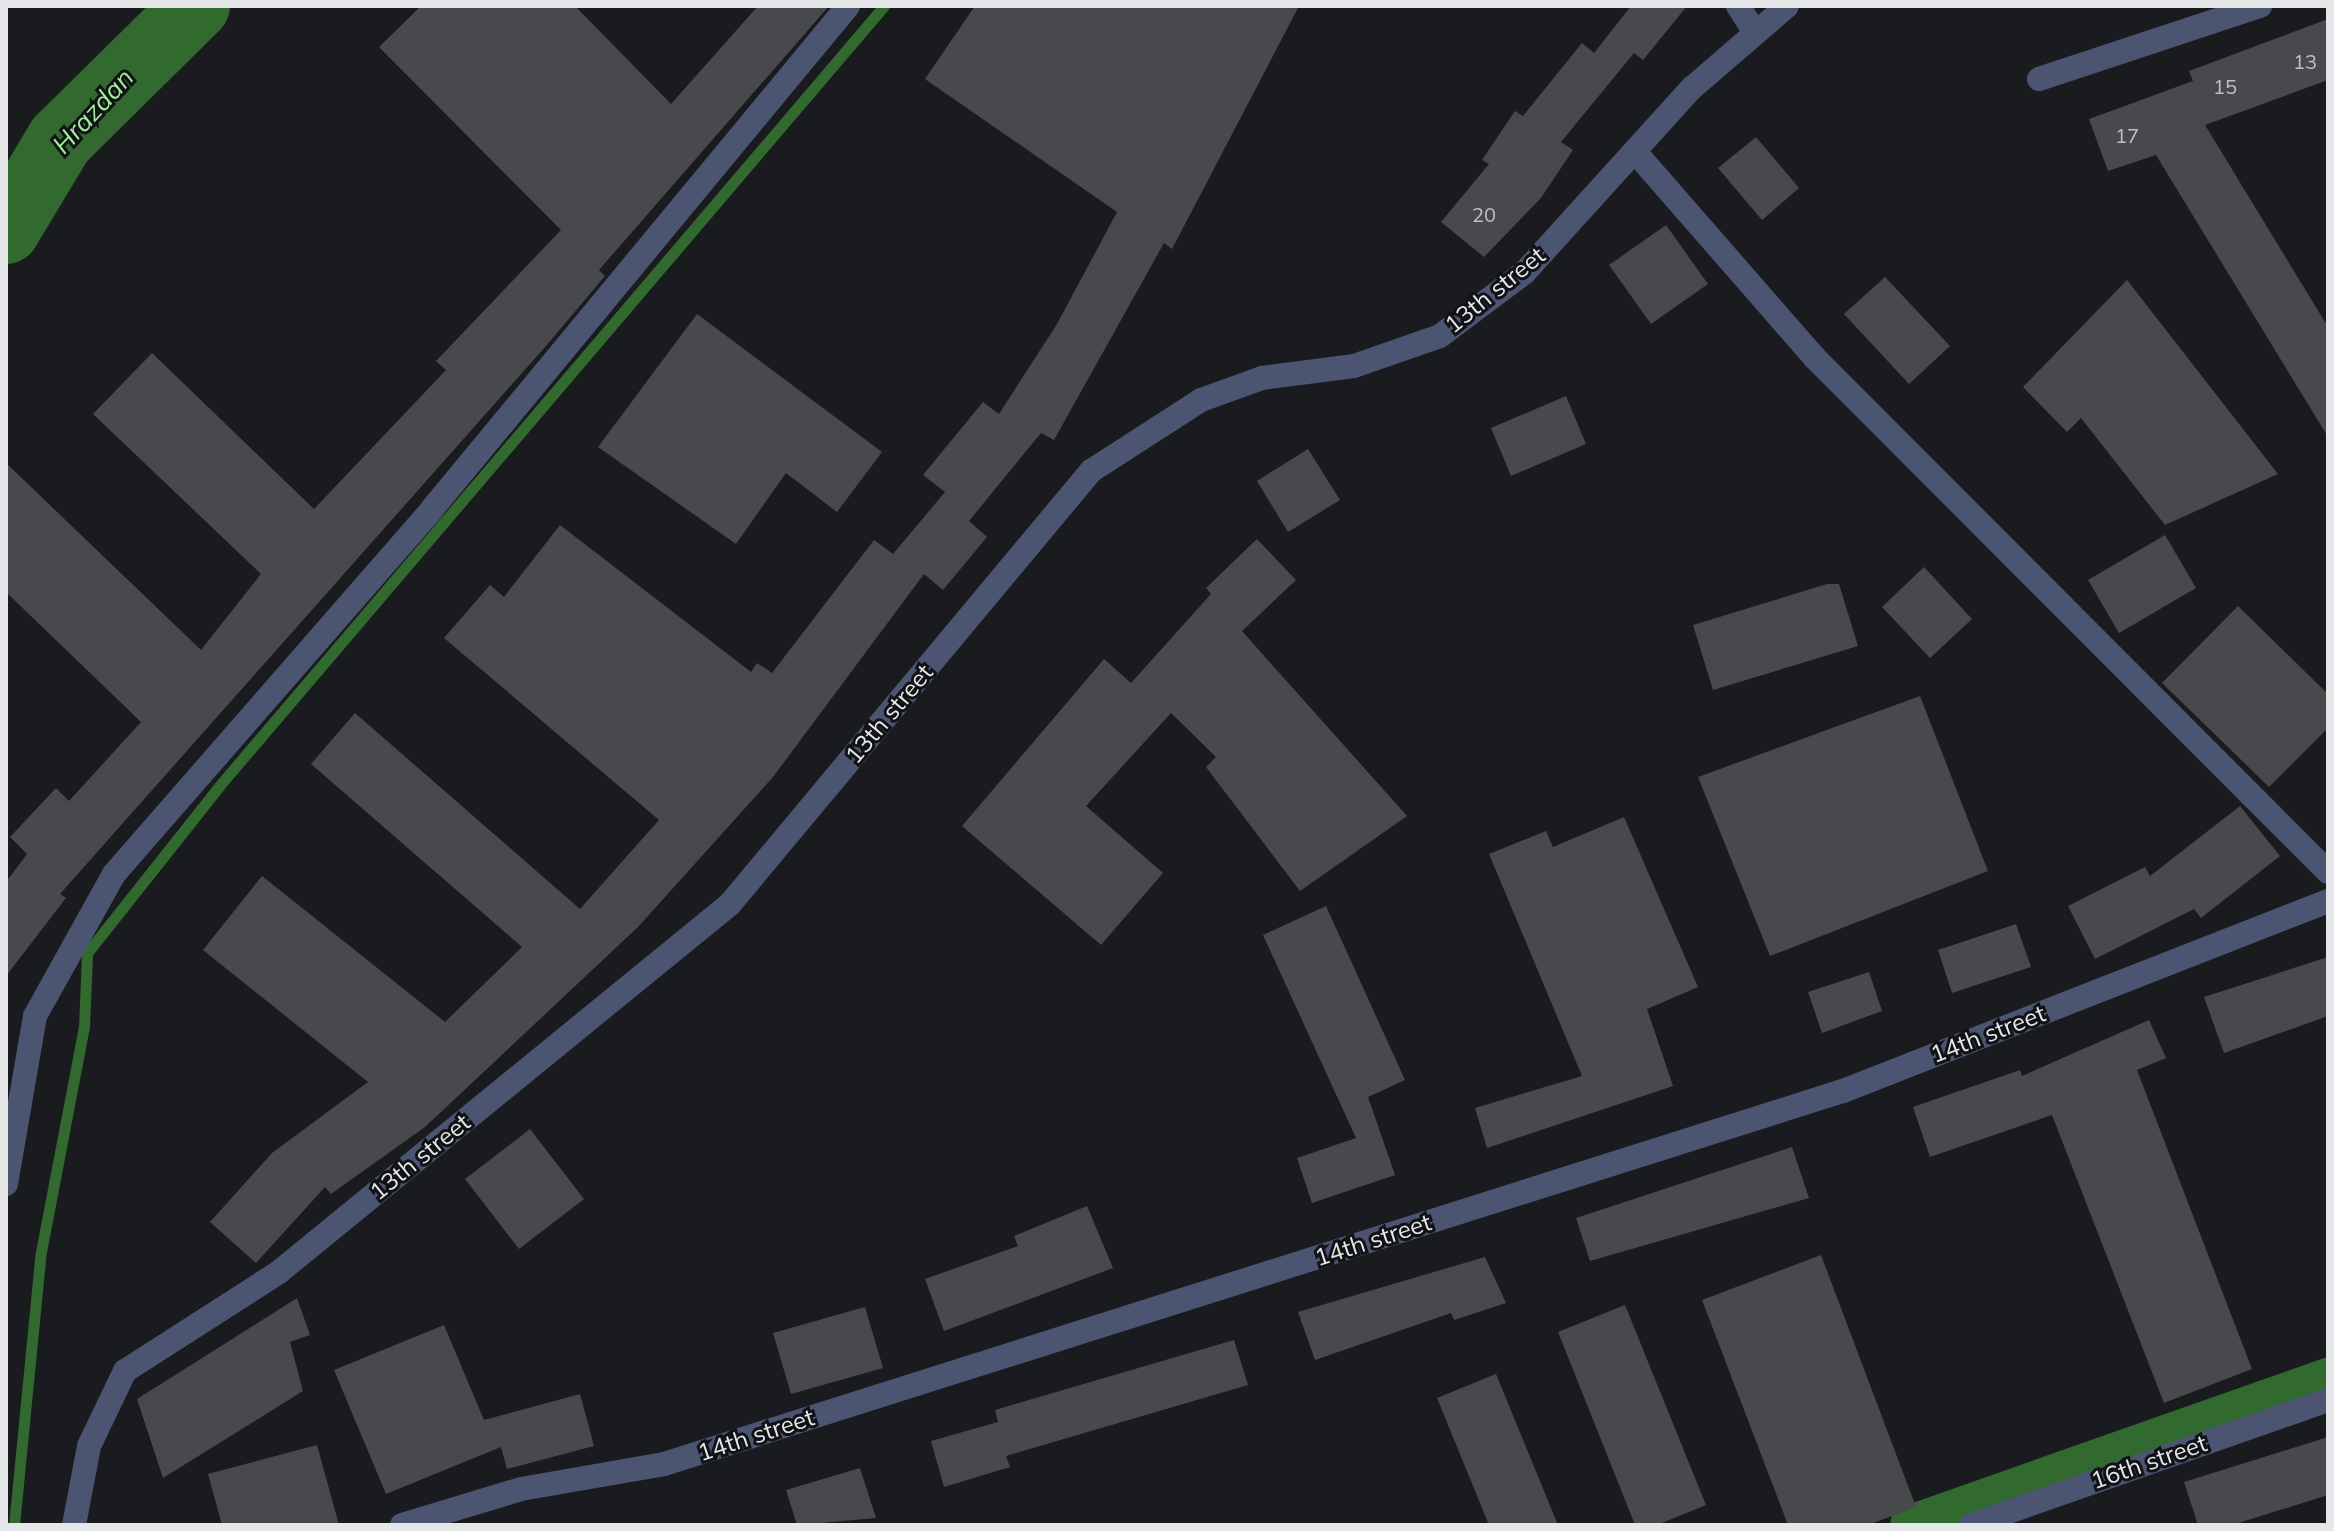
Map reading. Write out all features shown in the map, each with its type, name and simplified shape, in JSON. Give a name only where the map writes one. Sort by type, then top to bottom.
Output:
[{"type":"street","points":[[6,1184],[35,1016],[114,874],[432,509],[848,6]]},
{"type":"street","points":[[1738,6],[1753,29]]},
{"type":"street","name":"13th street","points":[[74,1525],[89,1446],[125,1371],[279,1272],[730,904],[1091,471],[1201,400],[1262,378],[1354,366],[1440,336],[1524,273],[1753,29],[1787,6]]},
{"type":"street","points":[[2039,79],[2260,6]]},
{"type":"street","points":[[1637,154],[1815,358],[2328,872]]},
{"type":"street","name":"14th street","points":[[402,1525],[521,1489],[664,1464],[1843,1091],[2328,901]]},
{"type":"street","name":"16th street","points":[[1971,1525],[2328,1400]]},
{"type":"building","points":[[421,6],[575,6],[671,104],[758,6],[829,6],[599,270],[605,276],[546,346],[60,894],[66,898],[6,976],[6,882],[27,854],[10,837],[56,788],[69,801],[141,722],[6,592],[6,463],[201,650],[261,574],[93,414],[152,353],[314,509],[446,370],[436,361],[561,230],[379,47]]},
{"type":"building","points":[[975,6],[1299,6],[1172,249],[1164,243],[1054,440],[1041,433],[969,521],[987,537],[943,590],[924,574],[773,777],[638,927],[425,1127],[331,1194],[325,1187],[256,1263],[210,1222],[272,1153],[368,1082],[203,950],[262,876],[445,1022],[522,947],[311,764],[355,713],[580,909],[659,820],[444,638],[490,585],[504,597],[560,525],[751,672],[757,663],[772,673],[874,540],[893,554],[945,492],[923,475],[983,402],[999,414],[1057,324],[1117,212],[925,79]]},
{"type":"building","points":[[1631,6],[1687,6],[1643,60],[1634,53],[1561,142],[1573,150],[1541,198],[1484,257],[1441,222],[1489,164],[1482,160],[1515,111],[1523,116],[1582,43],[1594,53]]},
{"type":"building","points":[[2328,19],[2328,80],[2205,125],[2328,327],[2328,437],[2156,155],[2108,171],[2089,119],[2193,81],[2189,71]]},
{"type":"building","points":[[1756,137],[1799,188],[1762,220],[1718,168]]},
{"type":"building","points":[[1666,225],[1708,284],[1651,324],[1609,265]]},
{"type":"building","points":[[1885,277],[1950,346],[1909,384],[1844,314]]},
{"type":"building","points":[[2127,280],[2278,474],[2165,525],[2081,418],[2067,432],[2023,387]]},
{"type":"building","points":[[697,314],[882,452],[837,512],[786,473],[736,544],[598,447]]},
{"type":"building","points":[[1566,396],[1586,444],[1511,476],[1491,428]]},
{"type":"building","points":[[1308,449],[1340,500],[1288,532],[1257,481]]},
{"type":"building","points":[[2165,535],[2196,588],[2119,633],[2088,580]]},
{"type":"building","points":[[1257,539],[1296,580],[1242,631],[1407,816],[1300,891],[1206,767],[1216,757],[1171,713],[1086,806],[1163,873],[1101,945],[962,826],[1104,659],[1131,683],[1211,594],[1206,588]]},
{"type":"building","points":[[1924,567],[1972,619],[1930,658],[1882,607]]},
{"type":"building","points":[[1827,584],[1839,584],[1858,646],[1713,690],[1693,625]]},
{"type":"building","points":[[2238,606],[2328,694],[2328,728],[2269,787],[2162,683]]},
{"type":"building","points":[[1920,696],[1988,871],[1770,956],[1698,777]]},
{"type":"building","points":[[2240,806],[2280,856],[2201,918],[2194,909],[2095,959],[2068,906],[2145,867],[2150,876]]},
{"type":"building","points":[[1624,817],[1698,987],[1647,1009],[1673,1086],[1487,1148],[1475,1108],[1582,1076],[1489,854],[1546,831],[1553,847]]},
{"type":"building","points":[[1326,906],[1405,1080],[1368,1097],[1395,1175],[1312,1203],[1297,1158],[1356,1138],[1263,935]]},
{"type":"building","points":[[2016,924],[2031,967],[1952,993],[1938,950]]},
{"type":"building","points":[[2328,957],[2328,1016],[2224,1053],[2204,997]]},
{"type":"building","points":[[1869,972],[1882,1011],[1822,1033],[1808,992]]},
{"type":"building","points":[[2149,1020],[2166,1058],[2137,1070],[2252,1369],[2164,1403],[2052,1115],[1930,1157],[1913,1107],[2020,1070],[2022,1076]]},
{"type":"building","points":[[530,1129],[584,1199],[519,1249],[465,1179]]},
{"type":"building","points":[[1792,1147],[1809,1198],[1590,1261],[1576,1218]]},
{"type":"building","points":[[1087,1206],[1113,1268],[944,1331],[925,1279],[1018,1246],[1014,1236]]},
{"type":"building","points":[[1821,1255],[1916,1507],[1868,1525],[1788,1525],[1702,1300]]},
{"type":"building","points":[[1485,1257],[1506,1303],[1454,1320],[1451,1313],[1315,1360],[1298,1312]]},
{"type":"building","points":[[297,1298],[310,1335],[290,1342],[303,1391],[163,1478],[137,1399]]},
{"type":"building","points":[[1625,1305],[1706,1505],[1657,1525],[1635,1525],[1558,1332]]},
{"type":"building","points":[[865,1307],[883,1368],[791,1394],[773,1333]]},
{"type":"building","points":[[444,1325],[484,1420],[580,1394],[594,1446],[507,1469],[501,1447],[386,1494],[334,1370]]},
{"type":"building","points":[[1234,1340],[1248,1385],[1006,1456],[1010,1467],[944,1487],[931,1441],[998,1422],[995,1410]]},
{"type":"building","points":[[1496,1374],[1558,1525],[1489,1525],[1437,1398]]},
{"type":"building","points":[[2328,1437],[2328,1495],[2232,1525],[2198,1525],[2184,1482]]},
{"type":"building","points":[[317,1445],[339,1525],[222,1525],[208,1474]]},
{"type":"building","points":[[860,1468],[876,1518],[797,1525],[786,1490]]},
{"type":"waterway","name":"Hrazdan","points":[[6,230],[60,140],[196,6]]},
{"type":"waterway","points":[[14,1525],[41,1252],[84,1026],[87,953],[220,785],[884,6]]},
{"type":"waterway","points":[[1910,1525],[2328,1378]]}]
